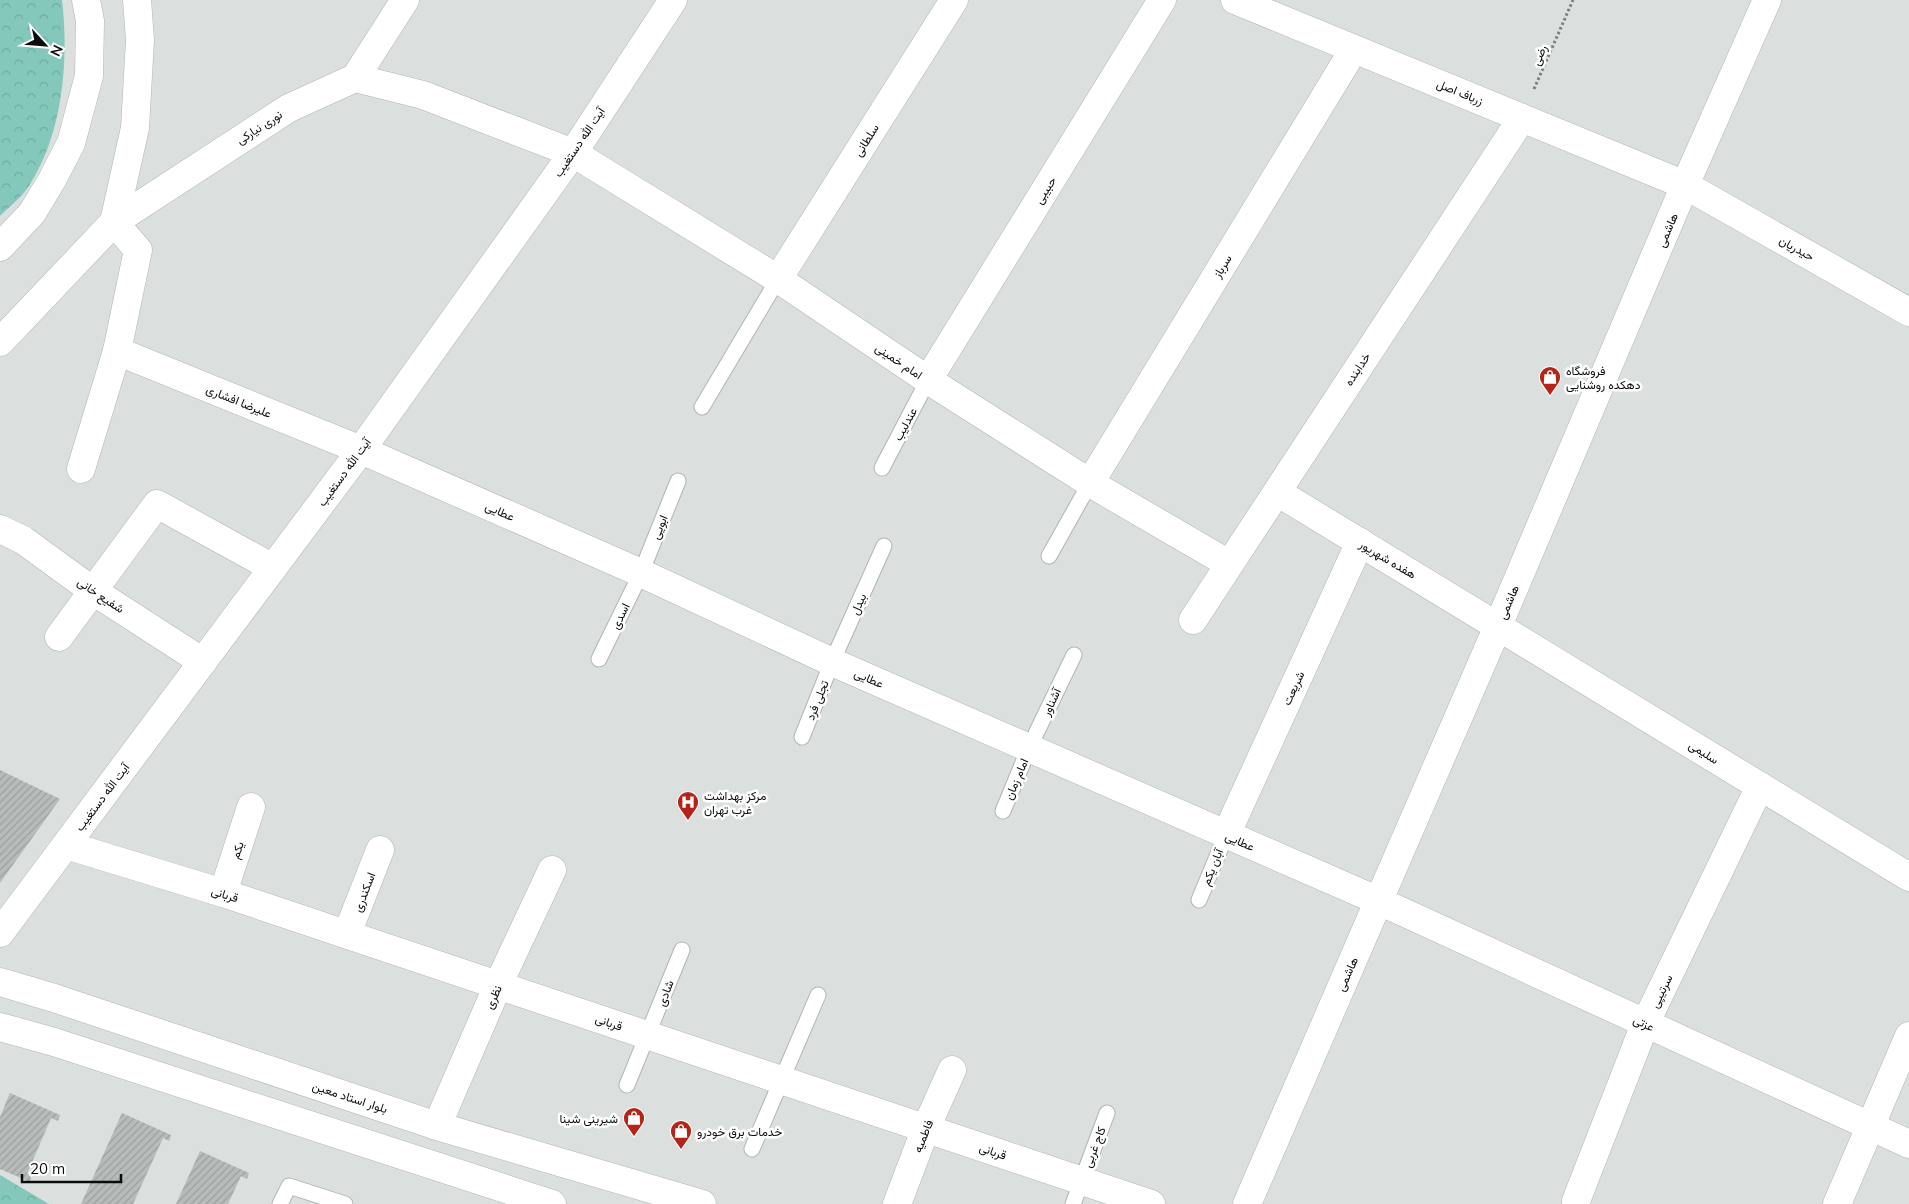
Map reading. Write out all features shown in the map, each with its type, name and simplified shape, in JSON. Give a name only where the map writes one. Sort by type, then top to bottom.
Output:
[{"type":"street","points":[[0,247],[32,212],[52,180],[71,143],[89,76],[90,21],[86,0]]},
{"type":"street","points":[[81,469],[117,351],[138,250],[114,222],[135,128],[140,40],[138,0]]},
{"type":"street","points":[[405,0],[355,78],[424,95],[573,153]]},
{"type":"street","name":"آیت الله دستغیب","points":[[0,933],[361,450],[573,153],[673,0]]},
{"type":"street","name":"سلطانی","points":[[778,279],[954,0]]},
{"type":"street","name":"حبیبی","points":[[928,380],[1162,0]]},
{"type":"street","name":"هاشمی","points":[[1247,1204],[1767,0]]},
{"type":"street","name":"زرباف اصل","points":[[1248,2],[1354,49],[1686,185]]},
{"type":"street","name":"سرباز","points":[[1090,483],[1354,49]]},
{"type":"street","name":"نوری نیارکی","points":[[0,342],[114,222],[289,108],[355,78]]},
{"type":"street","name":"خدابنده","points":[[1193,620],[1522,118]]},
{"type":"street","name":"امام خمینی","points":[[573,153],[778,279],[928,380],[1090,483],[1229,564]]},
{"type":"street","name":"حیدریان","points":[[1686,185],[1909,311]]},
{"type":"street","name":"علیرضا افشاری","points":[[117,351],[361,450]]},
{"type":"street","name":"عطایی","points":[[361,450],[640,573],[832,662],[1379,901]]},
{"type":"street","name":"هفده شهریور","points":[[1277,492],[1498,626]]},
{"type":"street","points":[[59,637],[157,504],[273,568]]},
{"type":"street","name":"شفیع خانی","points":[[0,529],[23,540],[93,591],[203,662]]},
{"type":"street","name":"شریعت","points":[[1226,834],[1360,542]]},
{"type":"street","name":"سلیمی","points":[[1498,626],[1909,877]]},
{"type":"street","name":"سرتیپی","points":[[1576,1201],[1645,1024],[1760,786]]},
{"type":"street","name":"یکم","points":[[223,893],[251,807]]},
{"type":"street","name":"قربانی","points":[[66,845],[223,893],[926,1128],[1077,1192],[1151,1204]]},
{"type":"street","name":"اسکندری","points":[[347,934],[380,850]]},
{"type":"street","name":"نظری","points":[[437,1126],[498,985],[552,870]]},
{"type":"street","name":"عزتی","points":[[1379,901],[1909,1144]]},
{"type":"street","name":"بلوار استاد معین","points":[[0,982],[54,998],[437,1126],[702,1204]]},
{"type":"street","points":[[0,1027],[73,1048],[552,1204]]},
{"type":"street","points":[[1837,1204],[1909,1036]]},
{"type":"street","name":"فاطمیه","points":[[897,1204],[926,1128],[952,1070]]},
{"type":"lane","points":[[702,407],[778,279]]},
{"type":"lane","name":"عندلیب","points":[[882,468],[928,380]]},
{"type":"lane","name":"ابویی","points":[[640,573],[678,481]]},
{"type":"lane","points":[[1049,556],[1090,483]]},
{"type":"lane","name":"بیدل","points":[[832,662],[884,546]]},
{"type":"lane","name":"اسدی","points":[[598,659],[640,573]]},
{"type":"lane","name":"آشناور","points":[[1029,748],[1074,655]]},
{"type":"lane","name":"تجلی فرد","points":[[802,737],[832,662]]},
{"type":"lane","name":"امام زمان","points":[[1003,811],[1029,748]]},
{"type":"lane","name":"آبان یکم","points":[[1199,900],[1226,834]]},
{"type":"lane","name":"شادی","points":[[627,1085],[649,1035],[682,950]]},
{"type":"lane","points":[[752,1149],[818,995]]},
{"type":"lane","name":"کاج غربی","points":[[1077,1192],[1107,1113]]},
{"type":"lane","points":[[280,1204],[289,1186],[346,1204]]},
{"type":"path","name":"رضی","points":[[1522,118],[1572,0]]},
{"type":"green space","points":[[0,0],[62,0],[65,47],[61,96],[49,143],[29,186],[0,216]]},
{"type":"green space","points":[[0,1175],[49,1204],[0,1204]]},
{"type":"building","points":[[0,770],[60,799],[0,883]]},
{"type":"building","points":[[10,1093],[60,1115],[58,1121],[51,1118],[27,1174],[32,1176],[30,1182],[0,1169],[0,1117]]},
{"type":"building","points":[[122,1113],[171,1135],[169,1141],[163,1138],[133,1204],[81,1204]]},
{"type":"building","points":[[200,1151],[249,1173],[247,1179],[241,1176],[228,1204],[176,1204]]},
{"type":"place","name":"فروشگاه دهکده روشنایی","points":[[1550,396]]},
{"type":"place","name":"مرکز بهداشت غرب تهران","points":[[688,821]]},
{"type":"place","name":"شیرینی شینا","points":[[634,1137]]},
{"type":"place","name":"خدمات برق خودرو","points":[[681,1150]]}]
